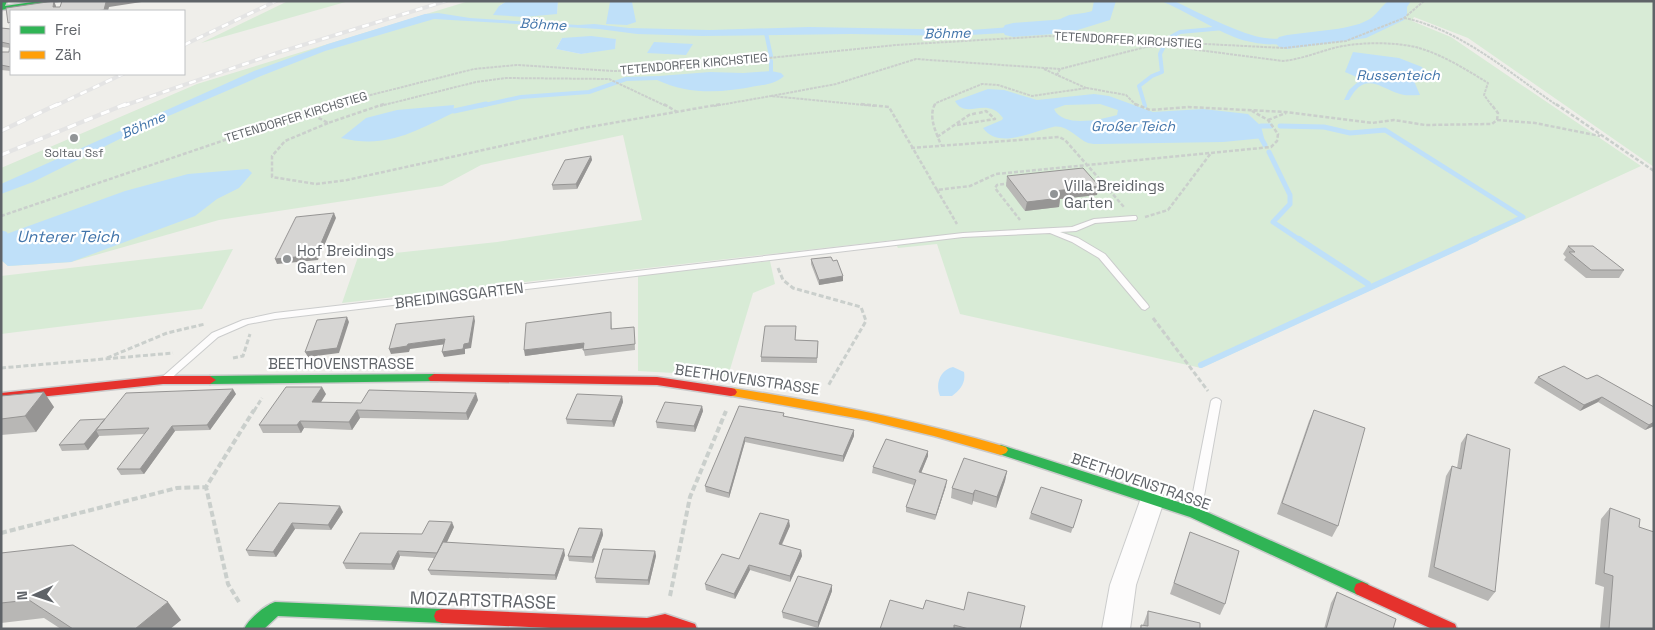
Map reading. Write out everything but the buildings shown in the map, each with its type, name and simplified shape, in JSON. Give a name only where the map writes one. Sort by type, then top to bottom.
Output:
[{"type":"street","points":[[1,8],[4,1]]},
{"type":"street","points":[[1,8],[55,1]]},
{"type":"street","name":"BEETHOVENSTRASSE","points":[[1,397],[163,380],[548,378],[657,382],[734,391],[817,404],[968,440],[1153,498],[1195,513],[1449,629]]},
{"type":"street","points":[[1116,629],[1123,585],[1153,498]]},
{"type":"street","points":[[252,629],[275,609]]},
{"type":"street","name":"MOZARTSTRASSE","points":[[275,609],[652,625],[689,629]]},
{"type":"lane","name":"BREIDINGSGARTEN","points":[[163,380],[215,335],[246,322],[275,316],[963,236],[1073,229],[1094,221],[1134,218]]},
{"type":"lane","points":[[1048,230],[1075,240],[1102,256],[1145,307]]},
{"type":"lane","points":[[1195,513],[1216,401]]},
{"type":"path","name":"TETENDORFER KIRCHSTIEG","points":[[1,216],[338,102],[496,65],[615,71],[651,70],[896,45],[1048,36],[1100,36],[1284,48],[1346,41],[1404,18],[1424,1]]},
{"type":"path","points":[[1409,15],[1452,34],[1654,171]]},
{"type":"path","points":[[1404,18],[1419,21]]},
{"type":"path","points":[[677,112],[619,81],[609,79],[506,78],[476,82],[382,106],[328,123],[285,141],[272,156],[272,177],[316,184],[347,180],[584,128],[814,90],[860,78],[900,62],[916,59],[1060,68],[1146,47],[1176,47],[1283,61],[1301,59],[1358,43],[1397,44],[1419,48],[1435,54],[1488,83],[1484,95],[1498,113],[1497,120],[1492,124],[1425,125],[1394,120],[1372,122],[1286,112],[1188,107],[1150,110],[1137,106],[1120,93],[1086,88],[1041,67]]},
{"type":"path","points":[[1057,75],[1060,68]]},
{"type":"path","points":[[940,145],[932,110],[936,103],[974,86],[989,84],[1032,96],[1086,88]]},
{"type":"path","points":[[771,96],[889,108],[963,236]]},
{"type":"path","points":[[937,137],[969,115],[986,111],[995,119],[957,125]]},
{"type":"path","points":[[937,190],[970,186],[996,174],[1271,147],[1277,141],[1278,134],[1268,120],[1252,111]]},
{"type":"path","points":[[307,112],[328,123]]},
{"type":"path","points":[[1268,120],[1286,112]]},
{"type":"path","points":[[1497,120],[1535,124],[1601,136]]},
{"type":"path","points":[[911,148],[1059,137],[1065,140],[1134,218],[1159,214],[1168,210],[1211,153]]},
{"type":"path","points":[[1031,170],[1034,174]]},
{"type":"path","points":[[1090,175],[1096,175]]},
{"type":"path","points":[[1013,183],[997,185],[995,188],[1010,210],[1034,230]]},
{"type":"path","points":[[775,258],[782,280],[793,288],[861,307],[866,321],[817,404]]},
{"type":"path","points":[[1145,307],[1216,401]]},
{"type":"path","points":[[1,368],[107,358]]},
{"type":"path","points":[[274,378],[206,487],[228,584],[243,608],[275,609]]},
{"type":"path","points":[[652,625],[690,497],[734,391]]},
{"type":"path","points":[[1,533],[176,488],[206,487]]},
{"type":"green space","points":[[288,1],[349,1],[201,43]]},
{"type":"green space","points":[[469,1],[507,1],[499,6],[557,14],[558,1],[1654,1],[1654,167],[1468,38],[1414,17],[1412,21],[1451,37],[1641,166],[1201,368],[960,314],[937,244],[898,248],[894,240],[342,303],[358,257],[497,242],[642,220],[623,135],[481,165],[442,186],[219,220],[71,262],[8,266],[1,260],[1,168],[197,84]],"holes":[[[562,38],[616,39],[615,48],[581,54],[556,49]]]},
{"type":"green space","points":[[233,249],[202,309],[1,334],[1,276]]},
{"type":"green space","points":[[770,261],[775,284],[753,293],[728,376],[638,371],[638,276]]},
{"type":"water","points":[[507,1],[558,1],[557,14],[525,17],[493,15],[499,6]]},
{"type":"water","points":[[1102,1],[1112,1],[1110,9],[1106,14],[1063,27],[1039,31],[952,36],[851,34],[702,36],[637,34],[599,29],[434,19],[325,51],[261,76],[150,124],[33,182],[1,194],[1,184],[254,71],[328,44],[425,14],[438,13],[470,18],[578,25],[594,24],[629,28],[710,30],[809,27],[971,30],[1049,24],[1069,15],[1098,11]]},
{"type":"water","points":[[1161,1],[1174,1],[1245,33],[1281,39],[1309,36],[1364,23],[1374,16],[1388,1],[1409,1],[1394,18],[1378,26],[1319,40],[1276,45],[1261,44],[1234,37]]},
{"type":"water","points":[[610,2],[632,2],[636,22],[627,25],[606,24]]},
{"type":"water","points":[[591,36],[616,39],[615,49],[581,54],[556,49],[562,38]]},
{"type":"water","points":[[654,42],[693,44],[686,55],[647,53]]},
{"type":"water","name":"Russenteich","points":[[1353,52],[1399,58],[1422,67],[1424,72],[1422,77],[1414,81],[1420,95],[1402,95],[1378,85],[1366,84],[1355,91],[1349,100],[1344,100],[1349,90],[1361,79],[1345,72]]},
{"type":"water","points":[[771,71],[781,73],[784,76],[767,84],[718,91],[681,88],[657,80],[659,76],[710,72],[743,73]]},
{"type":"water","name":"Großer Teich","points":[[988,89],[1004,90],[1037,100],[1094,94],[1109,96],[1153,112],[1203,109],[1248,114],[1261,126],[1264,138],[1223,142],[1094,144],[1084,141],[1063,128],[1053,127],[1016,137],[998,138],[983,128],[1002,120],[1003,118],[997,111],[990,108],[965,109],[960,107],[955,101]],"holes":[[[1100,104],[1118,110],[1117,115],[1101,119],[1073,121],[1065,119],[1054,109],[1065,105]]]},
{"type":"water","points":[[454,105],[453,113],[399,137],[372,141],[341,138],[366,118],[397,110]]},
{"type":"water","name":"Unterer Teich","points":[[248,169],[252,173],[239,188],[217,199],[195,216],[71,262],[8,266],[1,260],[1,236],[125,191],[188,174]]},
{"type":"water","points":[[953,367],[964,372],[963,383],[960,389],[952,396],[940,396],[938,382],[945,371]]},
{"type":"waterway","name":"Böhme","points":[[1013,30],[1068,26],[1102,15],[1105,1]]},
{"type":"waterway","name":"Böhme","points":[[1287,42],[1358,33],[1396,15],[1396,5],[1401,1]]},
{"type":"waterway","points":[[1167,39],[1180,32],[1224,28]]},
{"type":"waterway","points":[[766,33],[771,56]]},
{"type":"waterway","points":[[1145,106],[1139,86],[1152,76],[1162,72],[1160,54],[1163,48]]},
{"type":"waterway","points":[[771,61],[771,71]]},
{"type":"waterway","points":[[480,106],[521,97],[589,92],[626,79],[658,78]]},
{"type":"waterway","points":[[454,111],[486,104]]},
{"type":"waterway","points":[[1261,126],[1271,126]]},
{"type":"waterway","points":[[1280,126],[1324,127],[1350,133],[1385,130],[1523,217],[1473,240]]},
{"type":"waterway","points":[[1261,138],[1265,145]]},
{"type":"waterway","points":[[1269,152],[1290,195],[1290,204],[1273,222],[1300,240]]},
{"type":"waterway","points":[[1,233],[5,234]]},
{"type":"waterway","points":[[1299,239],[1368,284]]},
{"type":"waterway","points":[[1201,365],[1476,239]]},
{"type":"railway","points":[[185,45],[276,1]]},
{"type":"railway","points":[[123,106],[277,53],[446,1]]},
{"type":"railway","points":[[55,106],[121,75]]},
{"type":"railway","points":[[1,131],[58,104]]},
{"type":"railway","points":[[1,155],[126,104]]},
{"type":"traffic: fast","points":[[4,1],[1,8],[55,1]]},
{"type":"traffic: fast","points":[[210,380],[434,378]]},
{"type":"traffic: fast","points":[[1001,450],[1195,513],[1362,589]]},
{"type":"traffic: fast","points":[[252,629],[275,609],[442,616]]},
{"type":"traffic: slow","points":[[731,392],[867,415],[1001,450]]},
{"type":"traffic: jam","points":[[434,378],[657,381],[731,392]]},
{"type":"traffic: jam","points":[[1,397],[163,380],[210,380]]},
{"type":"traffic: jam","points":[[1362,589],[1449,629]]},
{"type":"traffic: jam","points":[[442,616],[647,625],[665,621],[689,629]]},
{"type":"place","name":"Soltau Ssf","points":[[74,138]]},
{"type":"place","name":"Villa Breidings Garten","points":[[1054,194]]},
{"type":"place","name":"Hof Breidings Garten","points":[[287,259]]}]
